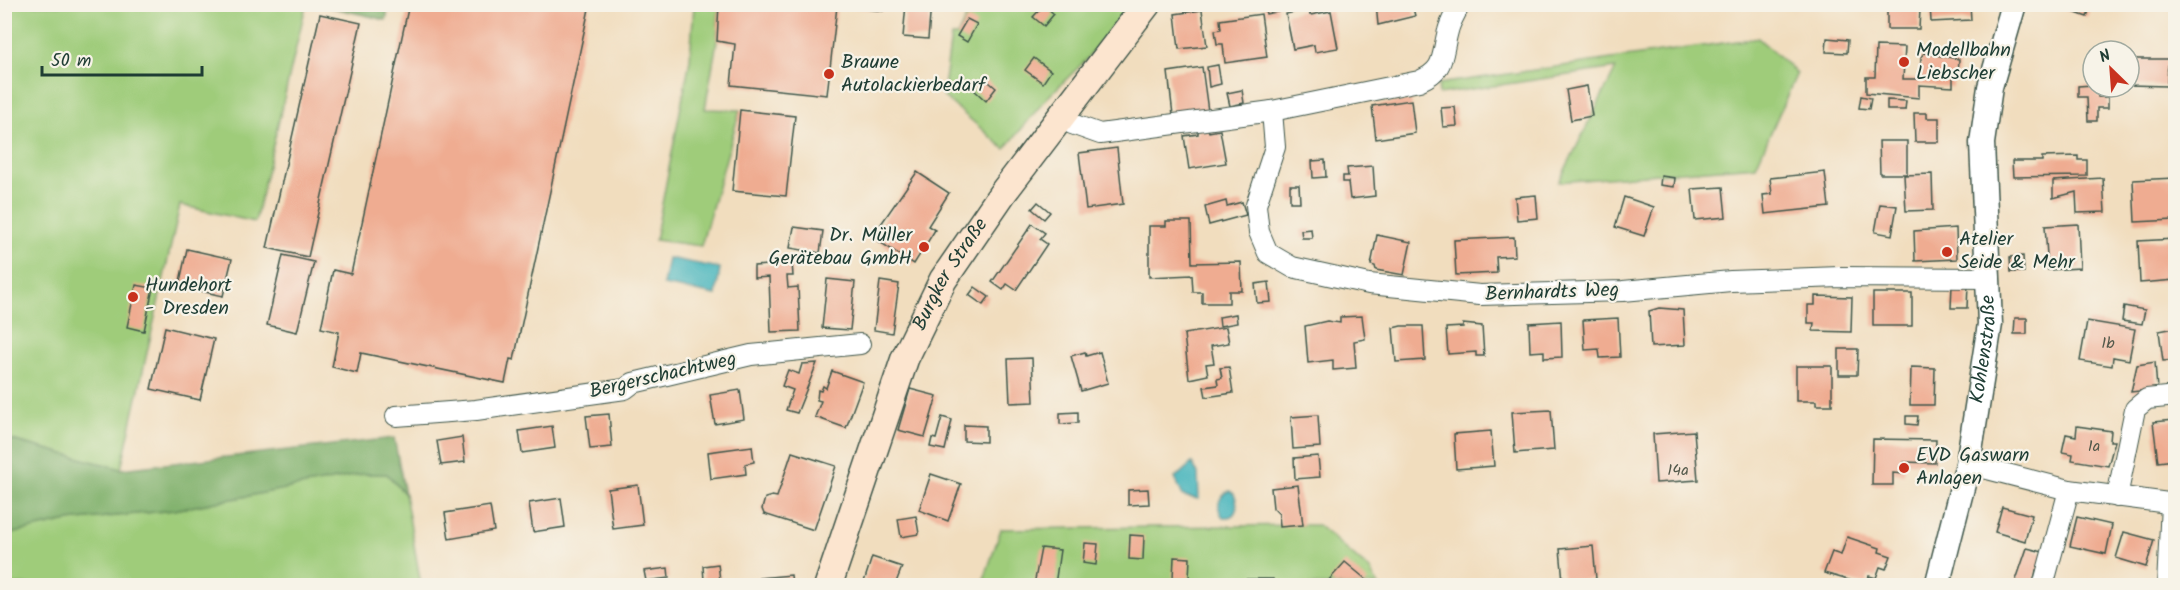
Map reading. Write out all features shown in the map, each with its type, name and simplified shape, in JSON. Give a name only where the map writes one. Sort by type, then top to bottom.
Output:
[{"type":"main road","name":"Burgker Straße","points":[[828,585],[877,435],[914,336],[947,274],[966,244],[1147,4]]},
{"type":"street","points":[[1061,117],[1072,124],[1100,134],[1272,111],[1419,81],[1434,74],[1442,61],[1448,29],[1460,4]]},
{"type":"street","name":"Kohlenstraße","points":[[1936,585],[1968,464],[1990,324],[1990,278],[1983,205],[1982,143],[1990,87],[2014,4]]},
{"type":"street","name":"Bernhardts Weg","points":[[1272,111],[1275,147],[1256,205],[1259,232],[1268,252],[1292,267],[1369,284],[1480,295],[1623,291],[1731,281],[1840,277],[1990,278]]},
{"type":"street","name":"Bergerschachtweg","points":[[396,416],[476,410],[625,389],[633,383],[751,355],[860,344]]},
{"type":"street","points":[[2117,497],[2135,409],[2147,399],[2175,396]]},
{"type":"street","points":[[1968,464],[2068,490],[2173,504],[2167,585]]},
{"type":"street","points":[[2043,585],[2068,490]]},
{"type":"green space","points":[[4,5],[306,5],[255,222],[180,205],[121,469],[5,438]]},
{"type":"green space","points":[[321,5],[389,5],[386,20]]},
{"type":"green space","points":[[694,5],[719,5],[717,41],[705,109],[740,110],[701,246],[655,240],[690,60]]},
{"type":"green space","points":[[972,5],[1129,5],[1086,60],[1046,99],[1005,149],[943,96],[951,36],[957,36]]},
{"type":"green space","points":[[1758,38],[1797,73],[1756,166],[1559,182],[1616,68],[1439,94],[1438,84]]},
{"type":"green space","points":[[4,438],[121,469],[394,438],[405,494],[387,474],[363,474],[174,510],[68,521],[5,535]]},
{"type":"green space","points":[[363,474],[387,474],[405,494],[421,585],[5,585],[4,535],[68,521],[174,510]]},
{"type":"green space","points":[[1318,525],[1370,570],[1378,585],[982,586],[1001,529]]},
{"type":"water","points":[[668,258],[720,268],[716,295],[663,285]]},
{"type":"water","points":[[1192,463],[1198,473],[1199,499],[1183,496],[1175,478]]},
{"type":"water","points":[[1230,491],[1236,498],[1236,510],[1232,516],[1223,517],[1219,510],[1220,501],[1226,492]]},
{"type":"building","points":[[409,4],[590,4],[514,360],[510,359],[505,383],[361,353],[357,373],[332,367],[339,332],[321,328],[333,270],[351,274]]},
{"type":"building","points":[[719,4],[884,4],[883,11],[837,6],[827,95],[731,85],[735,44],[717,41]]},
{"type":"building","points":[[906,4],[931,4],[928,39],[903,37]]},
{"type":"building","points":[[1264,4],[1277,4],[1278,12],[1266,14]]},
{"type":"building","points":[[1376,4],[1412,4],[1415,16],[1378,25]]},
{"type":"building","points":[[1930,4],[1970,4],[1971,20],[1931,22]]},
{"type":"building","points":[[2060,4],[2091,4],[2087,17],[2059,7]]},
{"type":"building","points":[[1044,5],[1054,14],[1044,26],[1033,17]]},
{"type":"building","points":[[1309,9],[1310,15],[1331,11],[1338,48],[1315,52],[1314,45],[1293,49],[1286,14]]},
{"type":"building","points":[[1887,9],[1920,9],[1919,29],[1887,29]]},
{"type":"building","points":[[1202,10],[1207,46],[1179,49],[1175,14]]},
{"type":"building","points":[[320,14],[361,23],[308,257],[267,248]]},
{"type":"building","points":[[1261,14],[1267,57],[1225,63],[1223,44],[1217,44],[1215,30],[1221,29],[1220,20]]},
{"type":"building","points":[[967,19],[977,24],[967,42],[957,36]]},
{"type":"building","points":[[1827,38],[1848,40],[1847,53],[1826,52]]},
{"type":"building","points":[[1876,46],[1905,47],[1903,79],[1920,79],[1921,57],[1924,53],[1959,59],[1958,74],[1953,74],[1953,87],[1919,85],[1919,98],[1866,93],[1866,77],[1875,77]]},
{"type":"building","points":[[1034,58],[1051,71],[1043,83],[1025,70]]},
{"type":"building","points":[[2141,59],[2168,59],[2167,86],[2141,85]]},
{"type":"building","points":[[1218,65],[1221,84],[1209,87],[1207,67]]},
{"type":"building","points":[[1202,67],[1208,111],[1173,115],[1168,72]]},
{"type":"building","points":[[983,77],[996,88],[986,101],[973,89]]},
{"type":"building","points":[[1587,86],[1592,116],[1571,120],[1566,90]]},
{"type":"building","points":[[2078,86],[2081,86],[2081,97],[2078,97]]},
{"type":"building","points":[[1242,90],[1244,103],[1230,106],[1227,93]]},
{"type":"building","points":[[1861,96],[1871,98],[1869,109],[1859,108]]},
{"type":"building","points":[[2087,99],[2108,99],[2108,108],[2097,108],[2097,121],[2088,121]]},
{"type":"building","points":[[1411,100],[1415,133],[1376,139],[1372,106]]},
{"type":"building","points":[[1887,100],[1906,101],[1905,110],[1887,110]]},
{"type":"building","points":[[1455,107],[1457,126],[1443,127],[1441,108]]},
{"type":"building","points":[[740,110],[795,116],[786,196],[732,191]]},
{"type":"building","points":[[1914,113],[1927,113],[1927,118],[1939,118],[1939,142],[1915,142]]},
{"type":"building","points":[[1208,129],[1209,132],[1220,130],[1226,163],[1189,169],[1184,136],[1198,134],[1198,130]]},
{"type":"building","points":[[1879,141],[1907,141],[1907,174],[1880,174]]},
{"type":"building","points":[[1117,148],[1123,204],[1086,209],[1079,153]]},
{"type":"building","points":[[2078,156],[2078,160],[2087,160],[2087,176],[2013,177],[2012,161],[2042,161],[2042,157]]},
{"type":"building","points":[[1325,160],[1326,177],[1313,178],[1312,161]]},
{"type":"building","points":[[1373,166],[1375,196],[1350,199],[1348,182],[1343,182],[1343,176],[1348,176],[1347,168]]},
{"type":"building","points":[[917,172],[949,193],[928,226],[935,230],[914,264],[872,237]]},
{"type":"building","points":[[1825,172],[1829,207],[1765,214],[1763,195],[1772,194],[1770,178]]},
{"type":"building","points":[[1932,174],[1933,210],[1906,211],[1904,175]]},
{"type":"building","points":[[1661,176],[1675,178],[1674,187],[1660,185]]},
{"type":"building","points":[[2103,178],[2105,212],[2077,213],[2076,192],[2053,198],[2053,181]]},
{"type":"building","points":[[2175,178],[2175,220],[2135,222],[2133,180]]},
{"type":"building","points":[[1290,185],[1299,185],[1300,202],[1290,202]]},
{"type":"building","points":[[1723,187],[1726,217],[1695,220],[1692,189]]},
{"type":"building","points":[[1536,195],[1538,218],[1517,220],[1515,197]]},
{"type":"building","points":[[1624,197],[1654,207],[1644,236],[1615,227]]},
{"type":"building","points":[[1226,201],[1227,206],[1242,202],[1246,215],[1209,225],[1205,207]]},
{"type":"building","points":[[1038,202],[1050,212],[1044,219],[1032,209]]},
{"type":"building","points":[[1880,204],[1897,206],[1892,235],[1875,232]]},
{"type":"building","points":[[1166,221],[1191,221],[1192,263],[1241,262],[1242,291],[1229,291],[1229,303],[1202,303],[1202,292],[1193,292],[1192,275],[1149,277],[1149,226],[1166,226]]},
{"type":"building","points":[[1032,224],[1045,233],[1040,239],[1047,244],[1016,290],[1007,284],[1003,290],[992,282]]},
{"type":"building","points":[[2078,224],[2080,268],[2048,270],[2045,226]]},
{"type":"building","points":[[794,227],[823,231],[820,253],[790,248]]},
{"type":"building","points":[[1956,228],[1957,259],[1915,261],[1914,231]]},
{"type":"building","points":[[1311,229],[1312,238],[1302,238],[1301,230]]},
{"type":"building","points":[[1377,235],[1411,242],[1404,275],[1376,270],[1375,266],[1371,265]]},
{"type":"building","points":[[1514,237],[1515,256],[1496,257],[1497,273],[1456,275],[1454,240]]},
{"type":"building","points":[[2175,239],[2175,280],[2140,283],[2138,241]]},
{"type":"building","points":[[187,249],[232,259],[223,296],[179,286]]},
{"type":"building","points":[[283,255],[314,262],[297,332],[267,325]]},
{"type":"building","points":[[2023,256],[2024,272],[2011,272],[2010,257]]},
{"type":"building","points":[[792,263],[793,276],[787,276],[788,288],[798,287],[800,331],[771,332],[769,277],[754,278],[754,266]]},
{"type":"building","points":[[827,279],[855,282],[850,330],[822,328]]},
{"type":"building","points":[[880,281],[899,284],[892,333],[874,330]]},
{"type":"building","points":[[1269,282],[1271,302],[1257,303],[1255,284]]},
{"type":"building","points":[[1952,284],[1968,284],[1967,308],[1951,308]]},
{"type":"building","points":[[136,285],[153,288],[144,331],[127,327]]},
{"type":"building","points":[[975,287],[989,297],[983,305],[969,295]]},
{"type":"building","points":[[1873,293],[1912,293],[1912,326],[1873,326]]},
{"type":"building","points":[[1815,296],[1852,297],[1851,332],[1813,331],[1814,323],[1808,323],[1808,305],[1815,305]]},
{"type":"building","points":[[2124,306],[2145,310],[2142,324],[2122,321]]},
{"type":"building","points":[[1659,308],[1683,310],[1685,345],[1651,347],[1649,311]]},
{"type":"building","points":[[1236,314],[1237,323],[1220,326],[1219,317]]},
{"type":"building","points":[[1362,316],[1365,339],[1354,341],[1356,368],[1333,370],[1333,360],[1308,363],[1305,326],[1327,321],[1340,323],[1340,317]]},
{"type":"building","points":[[1618,318],[1620,357],[1600,358],[1599,349],[1585,350],[1583,320]]},
{"type":"building","points":[[2015,318],[2027,318],[2027,334],[2014,334]]},
{"type":"building","points":[[1561,321],[1562,357],[1544,358],[1544,351],[1530,352],[1529,323]]},
{"type":"building","points":[[2087,321],[2135,329],[2129,360],[2113,357],[2112,366],[2080,361]]},
{"type":"building","points":[[1463,324],[1482,326],[1484,356],[1476,356],[1476,352],[1448,354],[1446,328],[1463,327]]},
{"type":"building","points":[[1423,326],[1425,360],[1396,362],[1393,328]]},
{"type":"building","points":[[165,327],[214,339],[200,400],[151,389]]},
{"type":"building","points":[[1226,327],[1229,343],[1211,346],[1214,363],[1206,364],[1208,375],[1189,379],[1184,334]]},
{"type":"building","points":[[2175,328],[2175,360],[2163,361],[2159,331]]},
{"type":"building","points":[[1839,349],[1858,349],[1857,375],[1839,375]]},
{"type":"building","points":[[1085,352],[1086,356],[1100,352],[1108,383],[1081,391],[1071,356]]},
{"type":"building","points":[[1032,358],[1034,402],[1010,403],[1008,359]]},
{"type":"building","points":[[2155,362],[2157,389],[2131,392],[2137,365]]},
{"type":"building","points":[[817,363],[797,413],[786,410],[793,390],[782,386],[788,370],[799,374],[802,364]]},
{"type":"building","points":[[1796,366],[1832,366],[1832,405],[1816,405],[1816,401],[1796,401]]},
{"type":"building","points":[[1229,367],[1233,393],[1206,397],[1204,387],[1218,385],[1217,379],[1222,378],[1220,368]]},
{"type":"building","points":[[1911,367],[1935,368],[1934,405],[1910,405]]},
{"type":"building","points":[[832,371],[863,382],[846,428],[815,417],[821,401],[817,400],[818,390],[821,391],[823,386],[826,388]]},
{"type":"building","points":[[910,389],[937,396],[925,437],[898,430]]},
{"type":"building","points":[[740,390],[744,419],[715,424],[710,395]]},
{"type":"building","points":[[1551,410],[1554,450],[1515,453],[1512,412]]},
{"type":"building","points":[[1078,412],[1078,423],[1060,424],[1060,413]]},
{"type":"building","points":[[609,414],[612,447],[590,449],[586,416]]},
{"type":"building","points":[[1318,415],[1320,447],[1293,449],[1291,417]]},
{"type":"building","points":[[1906,416],[1918,416],[1917,425],[1906,424]]},
{"type":"building","points":[[942,417],[952,420],[945,450],[930,447],[932,438],[936,439]]},
{"type":"building","points":[[2175,420],[2175,460],[2158,462],[2153,422]]},
{"type":"building","points":[[964,425],[986,426],[986,442],[964,441]]},
{"type":"building","points":[[552,426],[555,448],[522,453],[519,431]]},
{"type":"building","points":[[2077,426],[2111,431],[2110,441],[2115,441],[2108,466],[2072,460],[2073,454],[2062,452],[2066,434],[2076,436]]},
{"type":"building","points":[[1491,431],[1494,466],[1456,469],[1454,434]]},
{"type":"building","points":[[1694,431],[1698,480],[1656,483],[1653,434]]},
{"type":"building","points":[[462,437],[465,462],[441,465],[437,441]]},
{"type":"building","points":[[1873,439],[1936,440],[1935,463],[1904,462],[1904,474],[1893,473],[1893,485],[1872,485]]},
{"type":"building","points":[[752,446],[754,462],[745,464],[746,474],[711,479],[708,452]]},
{"type":"building","points":[[792,452],[836,466],[814,530],[764,514],[762,509],[765,498],[777,497]]},
{"type":"building","points":[[1318,456],[1320,477],[1295,479],[1294,458]]},
{"type":"building","points":[[931,474],[961,484],[948,521],[919,510]]},
{"type":"building","points":[[638,485],[643,525],[613,529],[608,489]]},
{"type":"building","points":[[1298,485],[1303,525],[1280,527],[1279,514],[1273,508],[1271,488]]},
{"type":"building","points":[[1148,489],[1149,504],[1128,505],[1128,490]]},
{"type":"building","points":[[561,498],[565,527],[533,532],[529,503]]},
{"type":"building","points":[[490,506],[494,531],[449,539],[445,513]]},
{"type":"building","points":[[2002,507],[2032,515],[2025,541],[1995,532]]},
{"type":"building","points":[[916,516],[919,534],[901,537],[898,519]]},
{"type":"building","points":[[2077,517],[2112,525],[2106,554],[2070,546]]},
{"type":"building","points":[[2124,532],[2154,540],[2146,567],[2116,558]]},
{"type":"building","points":[[1130,535],[1144,536],[1143,560],[1129,559]]},
{"type":"building","points":[[1847,537],[1880,548],[1879,552],[1891,556],[1886,569],[1880,567],[1876,578],[1869,576],[1866,585],[1824,573],[1832,552],[1841,555]]},
{"type":"building","points":[[1085,543],[1098,544],[1096,565],[1083,563]]},
{"type":"building","points":[[1593,546],[1596,579],[1563,581],[1560,549]]},
{"type":"building","points":[[1041,548],[1060,550],[1055,585],[1034,585]]},
{"type":"building","points":[[2027,548],[2047,553],[2042,572],[2036,570],[2033,585],[2015,583]]},
{"type":"building","points":[[872,557],[902,567],[895,585],[863,585]]},
{"type":"building","points":[[1174,557],[1190,558],[1189,579],[1173,578]]},
{"type":"building","points":[[1345,562],[1368,581],[1364,585],[1335,585],[1329,580]]},
{"type":"building","points":[[718,564],[720,580],[704,581],[703,566]]},
{"type":"building","points":[[668,568],[669,578],[646,581],[644,571]]},
{"type":"building","points":[[791,575],[792,585],[760,585],[759,578]]},
{"type":"building","points":[[1243,579],[1273,579],[1273,585],[1243,585]]},
{"type":"place","name":"Modellbahn Liebscher","points":[[1904,62]]},
{"type":"place","name":"Braune Autolackierbedarf","points":[[829,74]]},
{"type":"place","name":"Dr. Müller Gerätebau GmbH","points":[[924,247]]},
{"type":"place","name":"Atelier Seide & Mehr","points":[[1947,252]]},
{"type":"place","name":"Hundehort - Dresden","points":[[133,297]]},
{"type":"place","name":"EVD Gaswarn Anlagen","points":[[1904,468]]}]
